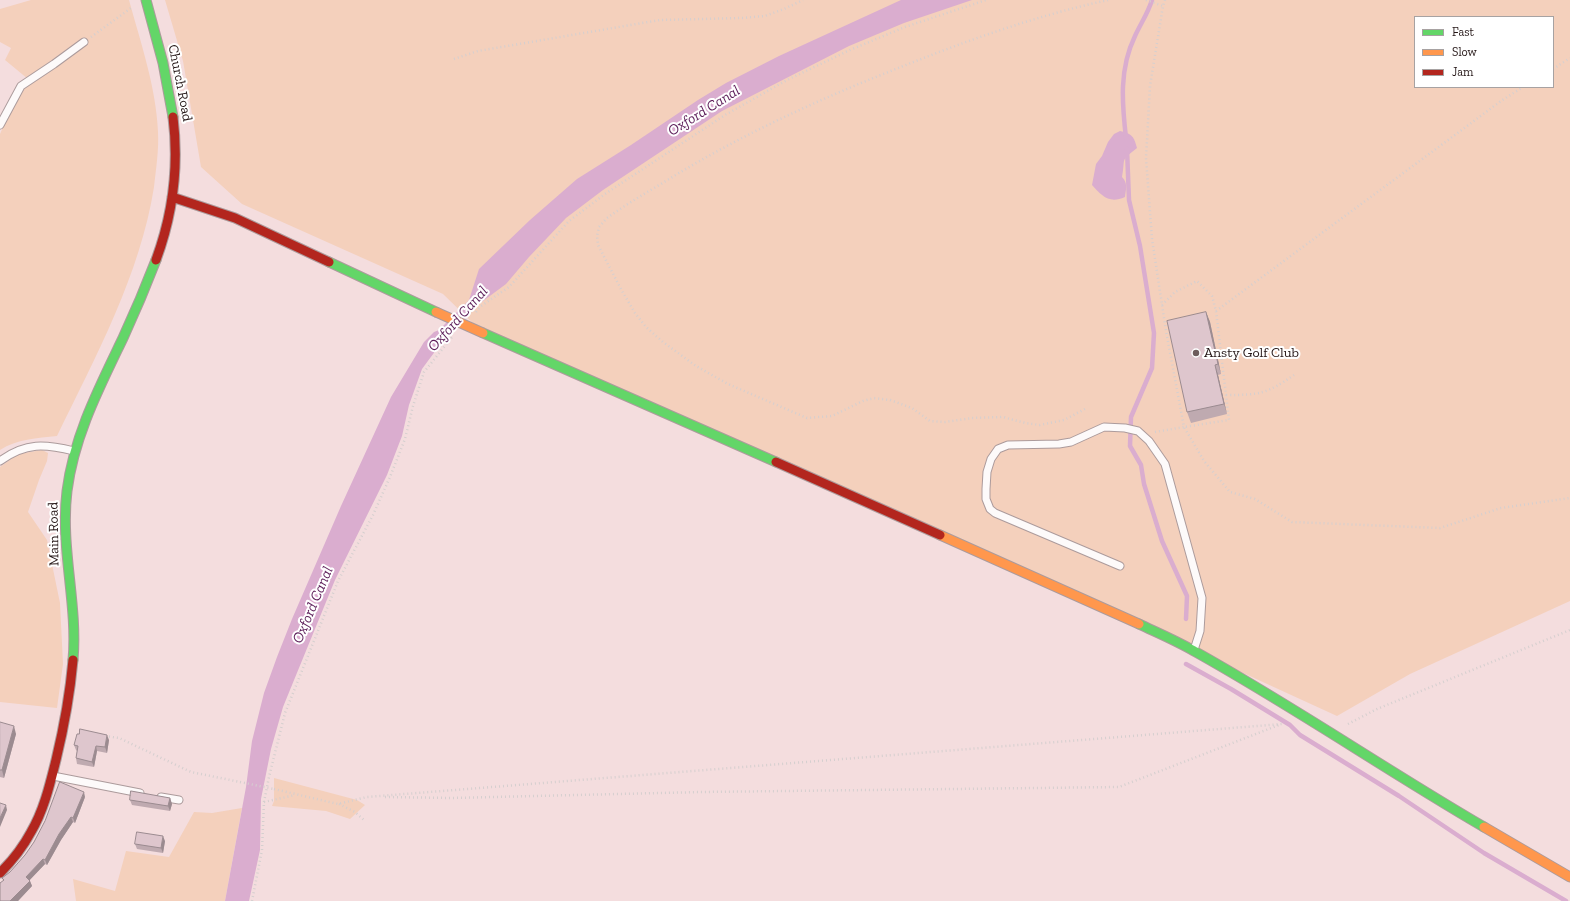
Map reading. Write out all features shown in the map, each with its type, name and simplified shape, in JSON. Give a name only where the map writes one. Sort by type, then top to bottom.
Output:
[{"type":"main road","name":"Church Road","points":[[146,0],[165,70],[172,106],[175,170],[172,198]]},
{"type":"main road","points":[[172,198],[235,218],[436,312],[647,404],[1118,614],[1193,650],[1332,733],[1451,808],[1570,877]]},
{"type":"main road","name":"Main Road","points":[[0,872],[17,854],[27,840],[40,814],[52,776],[63,730],[74,644],[66,534],[68,487],[75,451],[84,422],[95,395],[152,272],[172,198]]},
{"type":"lane","points":[[0,125],[21,86],[84,42]]},
{"type":"lane","points":[[1120,566],[995,513],[990,509],[986,499],[987,472],[991,458],[998,449],[1008,445],[1060,444],[1071,442],[1104,427],[1125,428],[1138,431],[1149,441],[1165,464],[1202,598],[1200,631],[1193,650]]},
{"type":"lane","points":[[0,461],[18,449],[31,446],[44,445],[75,451]]},
{"type":"lane","points":[[52,776],[148,795]]},
{"type":"lane","points":[[156,796],[180,800]]},
{"type":"path","points":[[454,59],[478,51],[660,20],[765,16],[803,0]]},
{"type":"path","points":[[470,317],[481,306],[509,287],[569,221],[605,194],[725,115],[788,80],[850,50],[905,27],[986,0]]},
{"type":"path","points":[[1085,409],[1064,420],[1040,425],[1025,423],[1003,417],[972,418],[945,422],[930,421],[912,408],[890,400],[874,398],[832,416],[807,418],[728,384],[696,366],[663,342],[646,327],[635,314],[598,245],[597,236],[599,227],[607,218],[674,176],[732,143],[814,103],[862,82],[978,38],[1078,6],[1108,0]]},
{"type":"path","points":[[1146,0],[1163,6]]},
{"type":"path","points":[[1165,0],[1150,86],[1146,158],[1152,239],[1162,305],[1184,427],[1204,461],[1230,492],[1255,499],[1292,522],[1440,528],[1502,508],[1570,498]]},
{"type":"path","points":[[84,42],[136,5]]},
{"type":"path","points":[[1554,68],[1570,58]]},
{"type":"path","points":[[1216,311],[1501,101],[1521,88]]},
{"type":"path","points":[[1149,441],[1155,432],[1229,420],[1216,311],[1212,296],[1197,281],[1175,292],[1162,305]]},
{"type":"path","points":[[252,901],[262,850],[264,802],[273,756],[285,713],[338,581],[373,515],[390,477],[405,439],[413,406],[424,372],[455,334]]},
{"type":"path","points":[[1226,395],[1252,395],[1267,392],[1276,388],[1294,375]]},
{"type":"path","points":[[1332,733],[1377,709],[1570,630]]},
{"type":"path","points":[[338,804],[367,797],[1282,724],[1119,787],[702,792],[451,798],[367,797]]},
{"type":"path","points":[[98,735],[119,738],[191,772],[338,804],[355,812],[364,820]]},
{"type":"path","points":[[264,802],[297,794]]},
{"type":"shaded area","points":[[31,0],[129,0],[151,82],[157,115],[158,153],[154,187],[147,220],[127,283],[101,345],[57,436],[20,441],[0,450],[0,134],[17,95],[28,79],[5,60],[11,48],[0,42],[0,9]]},
{"type":"shaded area","points":[[165,0],[1570,0],[1570,601],[1410,674],[1337,716],[1193,650],[483,333],[443,294],[242,204],[201,167],[183,61]]},
{"type":"shaded area","points":[[42,450],[48,453],[47,461],[28,512],[47,540],[60,603],[63,664],[57,708],[0,702],[0,467],[18,454]]},
{"type":"shaded area","points":[[274,778],[357,800],[365,805],[350,819],[326,811],[272,806],[274,801]]},
{"type":"shaded area","points":[[242,808],[225,901],[76,901],[73,879],[115,891],[126,851],[169,857],[194,812],[212,813]]},
{"type":"water","name":"Oxford Canal","points":[[901,0],[972,0],[904,23],[849,46],[722,111],[603,190],[566,218],[506,284],[479,304],[439,346],[422,369],[409,405],[402,436],[387,475],[335,580],[283,707],[271,749],[261,799],[260,850],[249,901],[225,901],[246,787],[252,741],[264,693],[292,619],[341,506],[391,397],[424,342],[434,332],[439,330],[469,300],[479,269],[530,220],[577,179],[726,83],[779,56]]},
{"type":"water","points":[[1120,131],[1132,136],[1137,148],[1124,160],[1122,177],[1126,184],[1125,197],[1114,200],[1106,198],[1092,185],[1096,164],[1102,156],[1108,142],[1114,134]]},
{"type":"building","name":"Ansty Golf Club","points":[[1206,312],[1218,364],[1215,365],[1224,404],[1187,412],[1167,321]]},
{"type":"building","points":[[0,722],[14,726],[2,770],[0,770]]},
{"type":"building","points":[[80,729],[107,735],[105,747],[96,746],[92,762],[76,758],[78,746],[74,745]]},
{"type":"building","points":[[60,782],[84,792],[73,818],[71,817],[59,834],[45,860],[43,859],[26,877],[30,881],[10,901],[0,901],[0,883],[4,880],[2,878],[10,872],[34,842],[45,821]]},
{"type":"building","points":[[131,791],[170,798],[168,806],[130,800]]},
{"type":"building","points":[[0,803],[6,805],[0,818]]},
{"type":"building","points":[[137,832],[163,836],[161,848],[135,844]]},
{"type":"waterway","points":[[1126,138],[1123,112],[1123,86],[1126,61],[1135,36],[1152,0]]},
{"type":"waterway","points":[[1127,149],[1129,200],[1140,246],[1154,333],[1152,368],[1131,417],[1130,446],[1141,465],[1144,484],[1162,541],[1187,596],[1186,619]]},
{"type":"waterway","points":[[1186,664],[1231,689],[1290,725],[1300,735],[1399,796],[1484,853],[1566,901]]},
{"type":"traffic: fast","points":[[146,0],[163,63],[173,117]]},
{"type":"traffic: fast","points":[[73,660],[73,618],[67,555],[65,512],[70,471],[81,432],[156,260]]},
{"type":"traffic: fast","points":[[329,262],[436,312]]},
{"type":"traffic: fast","points":[[483,333],[776,462]]},
{"type":"traffic: fast","points":[[1139,624],[1181,644],[1231,672],[1484,827]]},
{"type":"traffic: slow","points":[[436,312],[483,333]]},
{"type":"traffic: slow","points":[[940,535],[1139,624]]},
{"type":"traffic: slow","points":[[1484,827],[1570,877]]},
{"type":"traffic: jam","points":[[156,260],[167,225],[173,190],[175,172],[175,135],[173,117]]},
{"type":"traffic: jam","points":[[172,197],[235,218],[329,262]]},
{"type":"traffic: jam","points":[[776,462],[940,535]]},
{"type":"traffic: jam","points":[[0,873],[13,859],[24,843],[36,824],[43,806],[62,735],[73,660]]},
{"type":"place","name":"Ansty Golf Club","points":[[1196,353]]}]
